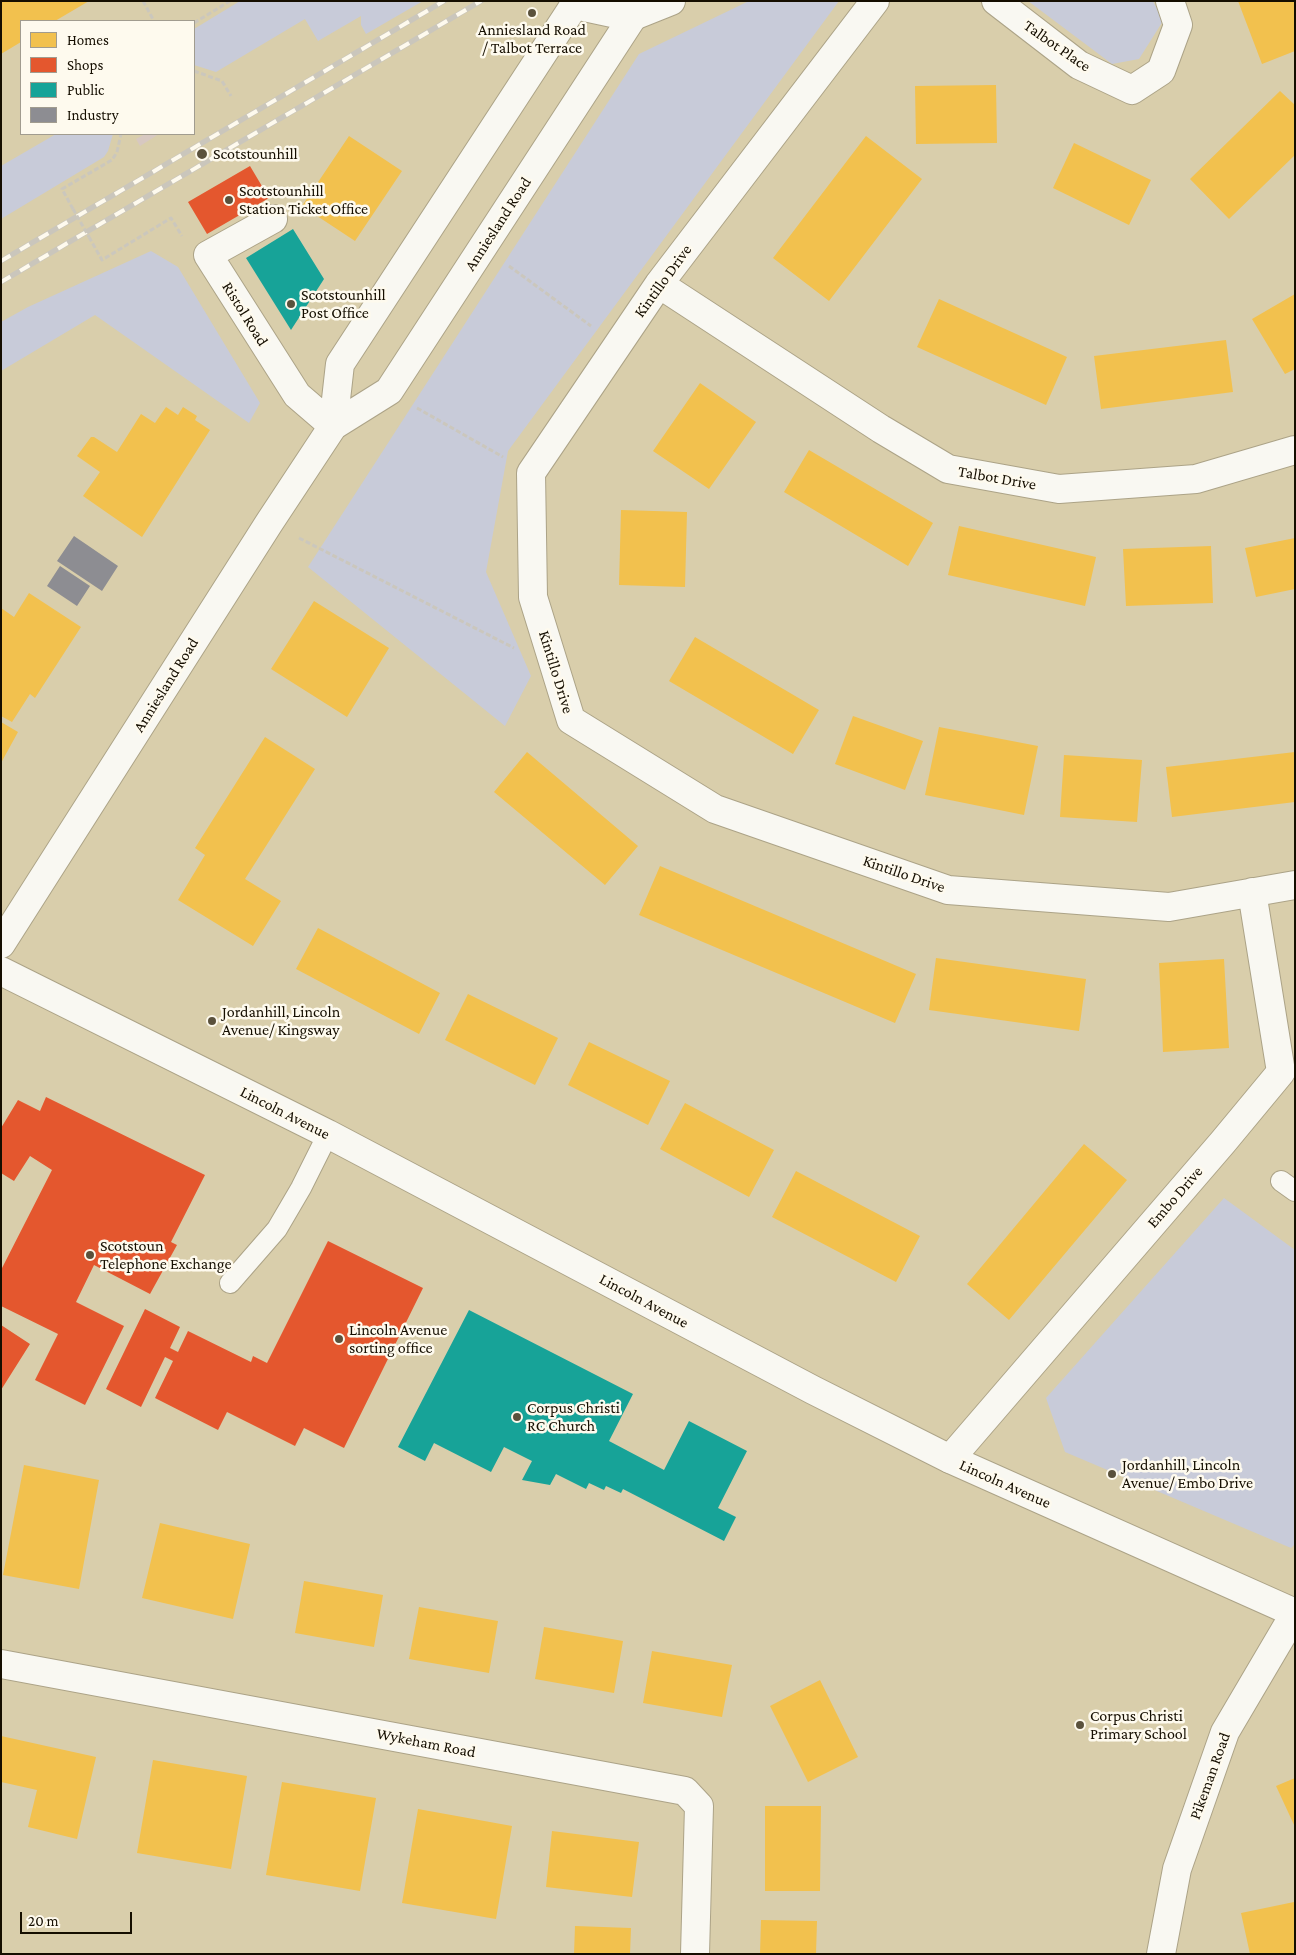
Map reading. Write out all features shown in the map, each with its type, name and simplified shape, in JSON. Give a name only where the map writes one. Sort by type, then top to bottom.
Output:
[{"type":"street","points":[[576,3],[637,9],[671,1]]},
{"type":"street","name":"Kintillo Drive","points":[[875,1],[659,284],[531,473],[532,597],[571,720],[715,809],[948,890],[1169,906],[1295,885]]},
{"type":"street","name":"Talbot Place","points":[[996,1],[1078,66],[1132,90],[1161,71],[1178,26],[1170,1]]},
{"type":"street","name":"Anniesland Road","points":[[332,426],[340,364],[576,3]]},
{"type":"street","name":"Anniesland Road","points":[[1,944],[332,426],[389,391],[637,9]]},
{"type":"street","name":"Ristol Road","points":[[273,219],[208,255],[297,395],[332,426]]},
{"type":"street","name":"Talbot Drive","points":[[659,284],[881,429],[948,469],[1059,489],[1196,479],[1295,450]]},
{"type":"street","name":"Embo Drive","points":[[950,1459],[1281,1072],[1252,892]]},
{"type":"street","name":"Lincoln Avenue","points":[[1,971],[328,1134],[813,1390],[950,1459],[1295,1613]]},
{"type":"street","name":"Pikeman Road","points":[[1161,1954],[1177,1869],[1225,1732],[1295,1613]]},
{"type":"street","name":"Wykeham Road","points":[[1,1664],[685,1791],[700,1806],[695,1954]]},
{"type":"lane","points":[[230,1283],[277,1229],[301,1188],[328,1134]]},
{"type":"path","points":[[142,1],[153,20]]},
{"type":"path","points":[[195,22],[230,1]]},
{"type":"path","points":[[195,71],[222,81],[231,96]]},
{"type":"path","points":[[121,135],[117,152],[112,160],[62,189],[102,260],[171,218]]},
{"type":"path","points":[[483,247],[617,345]]},
{"type":"path","points":[[389,391],[531,473]]},
{"type":"path","points":[[269,523],[554,668]]},
{"type":"shaded area","points":[[240,1],[423,1],[366,34],[361,25],[361,16],[318,41],[305,19],[216,72],[195,65],[195,28]]},
{"type":"shaded area","points":[[749,1],[839,1],[508,451],[486,572],[531,676],[505,726],[308,567],[639,54]]},
{"type":"shaded area","points":[[1028,1],[1153,1],[1163,21],[1139,59],[1112,64]]},
{"type":"shaded area","points":[[54,135],[113,135],[108,151],[104,157],[1,219],[1,166]]},
{"type":"shaded area","points":[[151,251],[178,267],[260,403],[249,423],[95,315],[1,371],[1,322],[28,307]]},
{"type":"shaded area","points":[[1224,1198],[1295,1250],[1295,1544],[1291,1548],[1065,1452],[1046,1398]]},
{"type":"building: Homes","points":[[1,1],[89,1],[57,20],[20,20],[20,43],[1,54]]},
{"type":"building: Homes","points":[[1238,1],[1295,1],[1295,51],[1262,64]]},
{"type":"building: Homes","points":[[996,85],[997,143],[916,144],[915,86]]},
{"type":"building: Homes","points":[[1280,91],[1295,105],[1295,155],[1229,219],[1190,179]]},
{"type":"building: Homes","points":[[349,136],[402,171],[355,241],[302,206]]},
{"type":"building: Homes","points":[[866,136],[922,179],[829,301],[773,258]]},
{"type":"building: Homes","points":[[1074,143],[1151,180],[1129,225],[1053,188]]},
{"type":"building: Homes","points":[[1295,294],[1295,369],[1285,374],[1252,319]]},
{"type":"building: Homes","points":[[939,299],[1067,357],[1046,405],[917,347]]},
{"type":"building: Homes","points":[[1226,340],[1233,392],[1101,409],[1094,356]]},
{"type":"building: Homes","points":[[700,383],[756,422],[709,489],[653,451]]},
{"type":"building: Homes","points":[[166,407],[178,415],[183,407],[197,416],[195,420],[210,430],[142,537],[83,496],[100,472],[77,456],[91,437],[117,452],[141,414],[155,423]]},
{"type":"building: Homes","points":[[809,450],[933,523],[908,566],[784,492]]},
{"type":"building: Homes","points":[[621,510],[687,512],[685,587],[619,585]]},
{"type":"building: Homes","points":[[959,526],[1096,557],[1085,606],[948,575]]},
{"type":"building: Homes","points":[[1295,538],[1295,589],[1256,597],[1245,548]]},
{"type":"building: Homes","points":[[1211,546],[1213,603],[1126,606],[1123,549]]},
{"type":"building: Homes","points":[[29,593],[81,627],[35,698],[30,694],[12,722],[1,716],[1,608],[14,617]]},
{"type":"building: Homes","points":[[314,601],[389,648],[347,717],[271,669]]},
{"type":"building: Homes","points":[[695,637],[819,710],[793,754],[669,681]]},
{"type":"building: Homes","points":[[853,716],[923,741],[905,790],[835,764]]},
{"type":"building: Homes","points":[[1,722],[18,732],[1,763]]},
{"type":"building: Homes","points":[[939,727],[1038,746],[1024,815],[925,795]]},
{"type":"building: Homes","points":[[265,737],[315,769],[245,879],[281,901],[253,946],[178,900],[205,855],[195,848]]},
{"type":"building: Homes","points":[[527,752],[638,846],[605,885],[494,792]]},
{"type":"building: Homes","points":[[1295,752],[1295,802],[1172,817],[1166,767]]},
{"type":"building: Homes","points":[[1064,755],[1142,760],[1137,822],[1060,817]]},
{"type":"building: Homes","points":[[660,866],[916,974],[895,1023],[639,915]]},
{"type":"building: Homes","points":[[318,928],[440,993],[419,1034],[296,969]]},
{"type":"building: Homes","points":[[936,958],[1086,979],[1079,1031],[929,1010]]},
{"type":"building: Homes","points":[[1224,959],[1229,1048],[1163,1052],[1159,963]]},
{"type":"building: Homes","points":[[468,994],[558,1038],[535,1085],[445,1040]]},
{"type":"building: Homes","points":[[589,1042],[670,1081],[648,1125],[568,1085]]},
{"type":"building: Homes","points":[[685,1103],[774,1150],[749,1197],[660,1149]]},
{"type":"building: Homes","points":[[1084,1144],[1127,1180],[1009,1320],[967,1284]]},
{"type":"building: Homes","points":[[796,1171],[920,1236],[896,1282],[772,1217]]},
{"type":"building: Homes","points":[[24,1465],[99,1480],[79,1589],[3,1575]]},
{"type":"building: Homes","points":[[160,1523],[250,1544],[233,1619],[142,1598]]},
{"type":"building: Homes","points":[[304,1581],[383,1595],[374,1647],[295,1633]]},
{"type":"building: Homes","points":[[419,1607],[498,1621],[489,1673],[409,1659]]},
{"type":"building: Homes","points":[[544,1627],[623,1641],[614,1693],[535,1679]]},
{"type":"building: Homes","points":[[652,1651],[732,1665],[722,1717],[643,1703]]},
{"type":"building: Homes","points":[[820,1680],[858,1757],[808,1782],[770,1706]]},
{"type":"building: Homes","points":[[1,1736],[96,1757],[77,1839],[28,1827],[37,1790],[1,1782]]},
{"type":"building: Homes","points":[[153,1760],[247,1776],[231,1869],[137,1853]]},
{"type":"building: Homes","points":[[1295,1778],[1295,1827],[1276,1786]]},
{"type":"building: Homes","points":[[282,1782],[376,1798],[360,1891],[266,1875]]},
{"type":"building: Homes","points":[[765,1806],[821,1806],[820,1891],[765,1891]]},
{"type":"building: Homes","points":[[418,1809],[512,1826],[496,1919],[402,1903]]},
{"type":"building: Homes","points":[[552,1831],[639,1842],[632,1897],[546,1887]]},
{"type":"building: Homes","points":[[1294,1902],[1295,1954],[1250,1954],[1241,1913]]},
{"type":"building: Homes","points":[[761,1920],[817,1921],[816,1954],[760,1954]]},
{"type":"building: Homes","points":[[575,1926],[631,1928],[630,1954],[574,1954]]},
{"type":"building: Shops","name":"Scotstounhill Station Ticket Office","points":[[250,166],[269,198],[207,234],[188,202]]},
{"type":"building: Shops","name":"Scotstoun Telephone Exchange","points":[[46,1097],[205,1175],[171,1242],[177,1245],[150,1294],[94,1265],[76,1302],[124,1326],[85,1405],[35,1380],[58,1334],[1,1306],[1,1270],[52,1170],[30,1156],[14,1181],[1,1173],[1,1128],[18,1100],[40,1111]]},
{"type":"building: Shops","name":"Lincoln Avenue sorting office","points":[[328,1241],[423,1288],[344,1448],[304,1428],[295,1446],[227,1412],[218,1430],[155,1398],[173,1361],[165,1357],[141,1407],[106,1389],[145,1309],[180,1327],[170,1348],[178,1352],[188,1331],[251,1362],[253,1356],[267,1363]]},
{"type":"building: Shops","points":[[1,1325],[30,1344],[1,1390]]},
{"type":"building: Public","name":"Scotstounhill Post Office","points":[[293,229],[324,279],[291,330],[246,258]]},
{"type":"building: Public","name":"Corpus Christi RC Church","points":[[469,1310],[633,1394],[609,1441],[664,1470],[689,1421],[747,1451],[718,1508],[736,1517],[724,1541],[623,1489],[621,1493],[606,1486],[604,1490],[589,1483],[586,1489],[556,1474],[550,1485],[522,1480],[532,1461],[504,1447],[491,1472],[434,1443],[425,1461],[398,1447]]},
{"type":"building: Industry","points":[[74,536],[118,566],[102,591],[57,561]]},
{"type":"building: Industry","points":[[60,566],[90,586],[77,606],[47,586]]},
{"type":"building: Other","points":[[143,135],[157,135],[140,146],[136,139]]},
{"type":"railway","points":[[1,261],[444,1]]},
{"type":"railway","points":[[1,282],[481,1]]},
{"type":"place","name":"Anniesland Road / Talbot Terrace","points":[[532,13]]},
{"type":"place","name":"Scotstounhill","points":[[202,154]]},
{"type":"place","name":"Scotstounhill Station Ticket Office","points":[[229,200]]},
{"type":"place","name":"Scotstounhill Post Office","points":[[291,304]]},
{"type":"place","name":"Jordanhill, Lincoln Avenue/ Kingsway","points":[[212,1021]]},
{"type":"place","name":"Scotstoun Telephone Exchange","points":[[90,1255]]},
{"type":"place","name":"Lincoln Avenue sorting office","points":[[339,1339]]},
{"type":"place","name":"Corpus Christi RC Church","points":[[517,1417]]},
{"type":"place","name":"Jordanhill, Lincoln Avenue/ Embo Drive","points":[[1112,1474]]},
{"type":"place","name":"Corpus Christi Primary School","points":[[1080,1725]]}]
